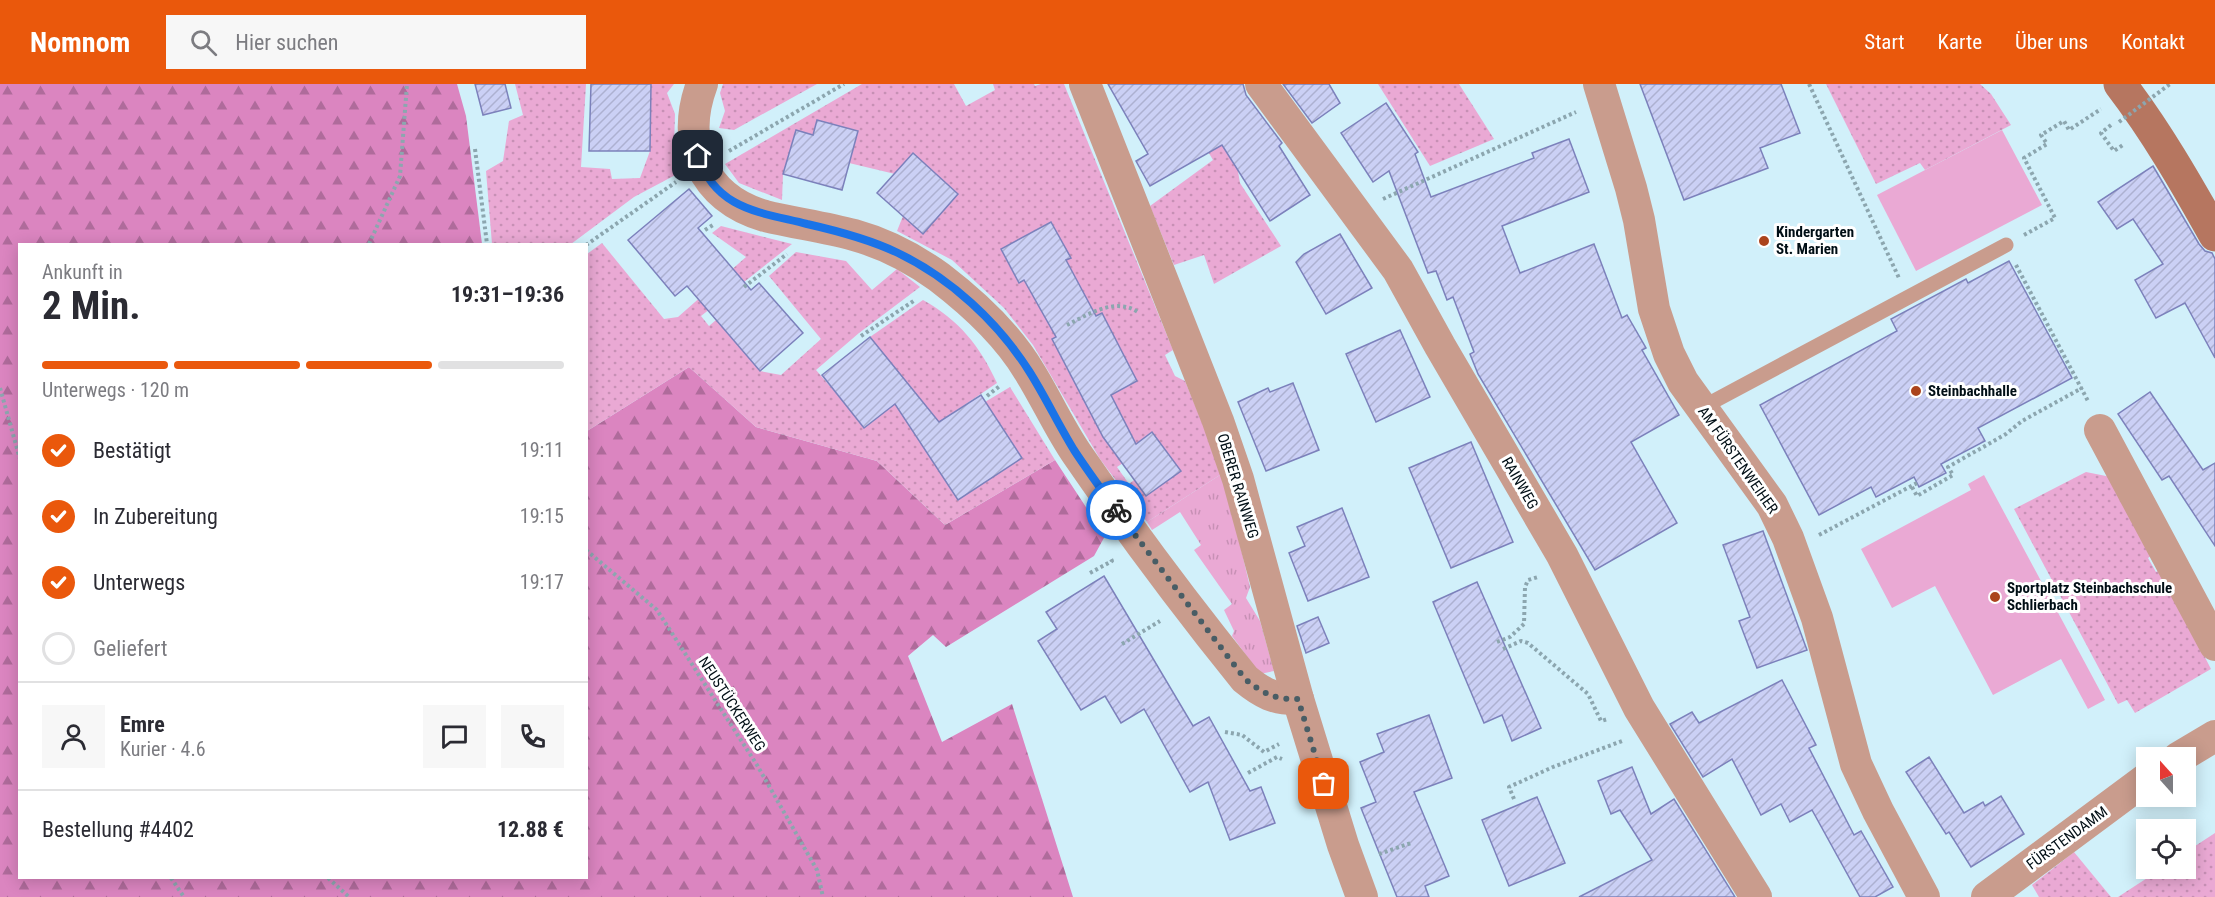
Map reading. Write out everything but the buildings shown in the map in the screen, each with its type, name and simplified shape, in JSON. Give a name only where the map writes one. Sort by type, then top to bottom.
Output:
[{"type":"main road","points":[[2120,84],[2137,106],[2215,235]]},
{"type":"street","points":[[702,84],[696,99],[693,134],[701,167],[714,186],[736,202],[765,215],[855,236],[879,244],[922,266],[961,295],[986,317],[1017,354],[1074,450],[1103,492],[1146,552],[1245,679],[1257,689],[1275,698],[1298,699]]},
{"type":"street","name":"OBERER RAINWEG","points":[[1085,84],[1218,421],[1238,479],[1308,734],[1362,897]]},
{"type":"street","name":"RAINWEG","points":[[1262,84],[1398,270],[1576,581],[1639,708],[1756,897]]},
{"type":"street","name":"AM FÜRSTENWEIHER","points":[[1592,96],[1639,220],[1659,327],[1669,354],[1683,382],[1772,505],[1793,549],[1817,618],[1856,764],[1878,811],[1924,897]]},
{"type":"street","points":[[2095,417],[2215,645]]},
{"type":"street","points":[[2196,747],[2215,736]]},
{"type":"street","name":"FÜRSTENDAMM","points":[[1987,897],[2136,786]]},
{"type":"lane","points":[[1701,408],[2006,245]]},
{"type":"path","points":[[369,243],[400,176],[407,84]]},
{"type":"path","points":[[727,151],[844,84]]},
{"type":"path","points":[[1809,84],[1909,297]]},
{"type":"path","points":[[2119,122],[2170,84]]},
{"type":"path","points":[[1378,201],[1592,96]]},
{"type":"path","points":[[2092,115],[2069,130],[2064,121],[2041,135],[2047,144],[2024,159],[2055,218],[2006,245],[2095,417]]},
{"type":"path","points":[[2113,123],[2101,133],[2114,151],[2131,140]]},
{"type":"path","points":[[475,149],[486,243]]},
{"type":"path","points":[[588,244],[681,179]]},
{"type":"path","points":[[861,336],[916,298]]},
{"type":"path","points":[[1067,325],[1101,309],[1118,305],[1136,309],[1144,318]]},
{"type":"path","points":[[0,388],[18,452]]},
{"type":"path","points":[[1912,487],[1917,496],[1953,475],[1948,467],[2006,434],[2022,421],[2082,388]]},
{"type":"path","points":[[1793,549],[1917,483]]},
{"type":"path","name":"NEUSTÜCKERWEG","points":[[588,552],[657,610],[757,765],[817,870],[823,897]]},
{"type":"path","points":[[1497,642],[1510,637],[1524,624],[1525,587],[1528,580],[1537,577],[1547,580],[1555,587],[1564,587],[1576,581]]},
{"type":"path","points":[[1503,649],[1521,641],[1528,644],[1588,694],[1601,721],[1617,715]]},
{"type":"path","points":[[1225,732],[1242,735],[1264,752],[1288,739],[1308,734]]},
{"type":"path","points":[[1514,799],[1509,787],[1628,738]]},
{"type":"path","points":[[172,879],[184,897]]},
{"type":"path","points":[[329,879],[349,897]]},
{"type":"green space","points":[[0,84],[457,84],[466,116],[482,243],[18,243],[18,879],[588,879],[588,430],[689,367],[756,427],[877,461],[945,525],[1055,460],[1105,536],[1094,556],[946,647],[933,635],[908,656],[942,742],[1012,704],[1073,897],[0,897]]},
{"type":"green space","points":[[515,84],[586,84],[581,167],[610,169],[612,179],[640,178],[650,151],[651,84],[674,84],[667,93],[675,114],[674,147],[681,172],[634,197],[572,243],[492,243],[486,171],[503,161],[509,121],[523,115]]},
{"type":"green space","points":[[723,84],[817,84],[734,130],[719,128],[725,111],[720,93]]},
{"type":"green space","points":[[862,84],[954,84],[966,106],[995,90],[993,84],[1034,84],[1035,86],[1064,84],[1173,350],[1165,355],[1175,376],[1185,381],[1223,473],[1147,522],[1100,459],[1033,345],[1004,308],[952,260],[897,231],[903,216],[923,233],[958,194],[913,154],[895,174],[849,163],[858,131],[817,120],[813,135],[796,130],[783,174],[782,200],[739,183],[725,164]],"holes":[[[1051,222],[1070,257],[1066,260],[1078,283],[1038,305],[1024,280],[1018,282],[1001,249]],[[1101,313],[1137,381],[1111,395],[1117,409],[1095,421],[1052,339]],[[1152,432],[1180,471],[1146,496],[1134,480],[1129,484],[1117,467],[1123,463],[1119,457]]]},
{"type":"green space","points":[[1168,84],[1236,160],[1240,183],[1281,246],[1214,284],[1204,255],[1174,265],[1150,206],[1213,160]]},
{"type":"green space","points":[[1378,84],[1459,84],[1494,139],[1430,166]]},
{"type":"green space","points":[[1826,84],[1980,84],[1991,94],[2011,125],[1925,170],[1920,163],[1876,184]]},
{"type":"green space","points":[[2002,130],[2042,205],[1916,271],[1877,195]]},
{"type":"green space","points":[[721,226],[792,244],[701,316],[709,326],[716,320],[760,371],[781,375],[821,339],[769,276],[796,252],[846,261],[872,290],[897,269],[920,287],[859,333],[816,370],[865,427],[912,389],[870,337],[923,300],[947,316],[967,335],[983,357],[997,383],[917,437],[958,500],[1022,458],[985,402],[1010,387],[1055,460],[945,525],[877,461],[756,427],[689,367],[588,430],[588,253],[602,243],[664,319],[678,317],[746,257],[712,233]]},
{"type":"green space","points":[[2086,472],[2111,477],[2152,555],[2148,558],[2156,572],[2160,570],[2211,669],[2135,713],[2127,700],[2118,704],[2014,509]]},
{"type":"green space","points":[[1223,473],[1250,587],[1246,598],[1260,621],[1274,671],[1260,674],[1232,636],[1234,631],[1224,610],[1232,604],[1194,550],[1201,545],[1180,512],[1152,530],[1147,522]]},
{"type":"green space","name":"Sportplatz Steinbachschule Schlierbach","points":[[1984,475],[2105,700],[2088,709],[2061,659],[1993,695],[1935,586],[1892,608],[1861,549],[1971,490],[1968,484]]},
{"type":"green space","points":[[2215,833],[2215,897],[2118,897],[2146,879],[2196,879],[2196,845]]},
{"type":"green space","points":[[2074,852],[2111,897],[2039,897],[2032,885]]},
{"type":"way so far","points":[[1116,510],[1245,679],[1266,695],[1283,700],[1298,699],[1324,784]]},
{"type":"place","name":"Kindergarten St. Marien","points":[[1764,241]]},
{"type":"place","name":"Steinbachhalle","points":[[1916,391]]},
{"type":"place","name":"Sportplatz Steinbachschule Schlierbach","points":[[1995,597]]},
{"type":"route","points":[[698,156],[701,167],[714,186],[724,195],[749,209],[879,244],[922,266],[961,295],[986,317],[1017,354],[1074,450],[1116,510]]}]
